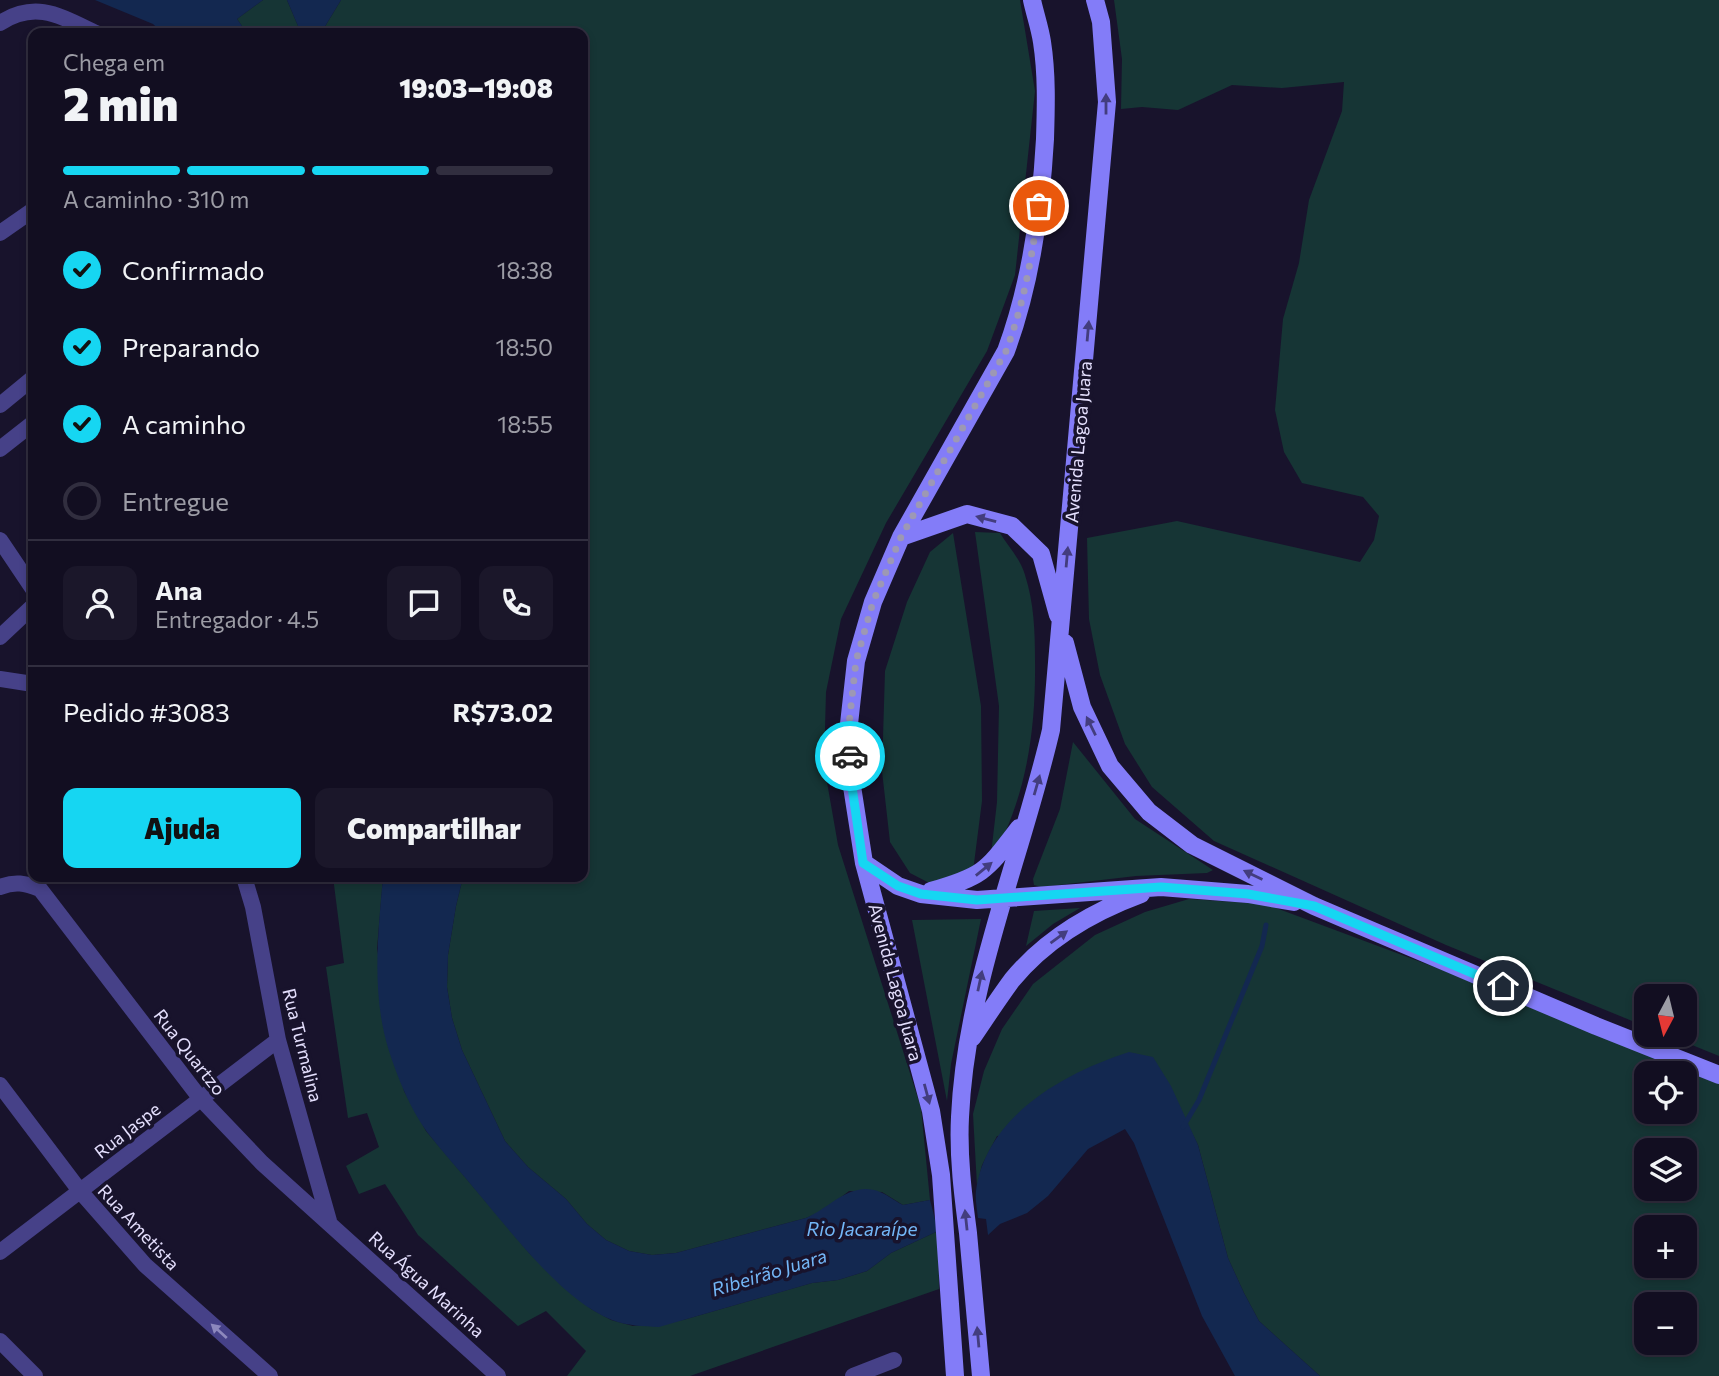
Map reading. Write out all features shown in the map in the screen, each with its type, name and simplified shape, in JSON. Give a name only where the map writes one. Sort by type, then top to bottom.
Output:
[{"type":"main road","name":"Avenida Lagoa Juara","points":[[955,1376],[941,1175],[931,1111],[863,863],[851,780],[850,711],[856,661],[873,602],[901,537],[1006,351],[1018,317],[1043,183],[1046,104],[1042,44],[1032,0]]},
{"type":"main road","name":"Avenida Lagoa Juara","points":[[981,1376],[961,1170],[960,1117],[968,1044],[980,978],[1051,730],[1107,102],[1101,22],[1095,0]]},
{"type":"main road","points":[[901,537],[967,514],[1012,526],[1041,554],[1082,707],[1110,766],[1149,812],[1192,845],[1314,906],[1719,1075]]},
{"type":"main road","points":[[921,894],[963,882],[980,874],[990,866],[1027,817]]},
{"type":"main road","points":[[863,863],[898,886],[921,894],[977,900],[1161,887],[1248,894],[1314,906]]},
{"type":"main road","points":[[968,1044],[1013,980],[1041,950],[1108,906],[1161,887]]},
{"type":"street","points":[[5,19],[24,8],[44,8],[86,28]]},
{"type":"street","points":[[0,233],[28,213]]},
{"type":"street","points":[[0,405],[28,382]]},
{"type":"street","points":[[0,449],[28,427]]},
{"type":"street","points":[[0,540],[28,582]]},
{"type":"street","points":[[0,637],[28,611]]},
{"type":"street","points":[[0,679],[28,683]]},
{"type":"street","name":"Rua Turmalina","points":[[246,882],[253,907],[278,1040],[329,1221]]},
{"type":"street","name":"Rua Quartzo","points":[[0,887],[10,883],[25,883],[40,889],[200,1098],[262,1163],[329,1221]]},
{"type":"street","name":"Rua Jaspe","points":[[0,1252],[278,1040]]},
{"type":"street","name":"Rua Ametista","points":[[0,1085],[80,1191],[145,1265],[270,1376]]},
{"type":"street","name":"Rua Água Marinha","points":[[329,1221],[498,1376]]},
{"type":"street","points":[[0,1341],[35,1376]]},
{"type":"street","points":[[853,1376],[894,1360]]},
{"type":"green space","points":[[263,0],[287,0],[299,28],[243,28],[237,19]]},
{"type":"green space","points":[[341,0],[1020,0],[1035,91],[1015,275],[987,351],[886,523],[841,619],[826,692],[824,765],[838,845],[921,1108],[930,1200],[903,1205],[882,1192],[849,1191],[823,1211],[806,1218],[676,1253],[652,1255],[629,1251],[606,1240],[587,1224],[566,1199],[528,1167],[505,1141],[462,1050],[452,1018],[447,987],[448,955],[462,882],[588,882],[588,28],[324,28]]},
{"type":"green space","points":[[1114,0],[1719,0],[1719,1056],[1697,1047],[1698,984],[1634,984],[1634,1022],[1446,945],[1214,841],[1152,787],[1125,744],[1100,675],[1089,619],[1087,538],[1177,521],[1360,562],[1374,540],[1379,516],[1363,497],[1302,483],[1284,452],[1275,410],[1283,319],[1299,263],[1309,200],[1342,111],[1344,82],[1282,88],[1232,85],[1178,110],[1142,107],[1121,109],[1122,59]]},
{"type":"green space","points":[[975,532],[1000,533],[1021,564],[1030,596],[1035,638],[1035,687],[1026,765],[1012,815],[990,863],[997,802],[999,706]]},
{"type":"green space","points":[[953,533],[981,706],[982,801],[972,879],[937,887],[910,873],[890,842],[882,771],[885,671],[907,602],[930,552]]},
{"type":"green space","points":[[1073,742],[1135,819],[1213,870],[1207,873],[1136,876],[1041,887],[1034,885],[1033,879],[1060,809]]},
{"type":"green space","points":[[334,882],[383,882],[377,949],[404,1091],[426,1131],[530,1254],[591,1309],[611,1320],[633,1326],[683,1320],[812,1283],[838,1280],[867,1271],[891,1253],[938,1231],[939,1289],[690,1376],[567,1376],[586,1351],[546,1311],[518,1326],[418,1235],[385,1184],[359,1194],[346,1166],[379,1147],[367,1113],[348,1118],[326,967],[344,963]]},
{"type":"green space","points":[[1189,899],[1265,904],[1437,968],[1665,1061],[1634,1061],[1634,1124],[1697,1124],[1697,1074],[1719,1083],[1719,1376],[1320,1376],[1259,1321],[1244,1293],[1228,1258],[1198,1145],[1184,1117],[997,1136],[982,1165],[977,1186],[973,1114],[984,1071],[1002,1029],[1033,984],[1095,935],[1145,912]]},
{"type":"green space","points":[[1080,908],[1053,924],[1026,946],[1034,911]]},
{"type":"green space","points":[[981,919],[951,1064],[947,1101],[912,920]]},
{"type":"water","points":[[95,0],[263,0],[237,19],[243,28],[157,28]]},
{"type":"water","points":[[287,0],[341,0],[324,28],[299,28]]},
{"type":"water","name":"Rio Jacaraípe","points":[[383,882],[462,882],[448,955],[447,987],[452,1018],[462,1050],[505,1141],[528,1167],[566,1199],[587,1224],[606,1240],[629,1251],[652,1255],[676,1253],[806,1218],[850,1192],[869,1189],[883,1193],[903,1205],[930,1200],[938,1231],[891,1253],[867,1271],[838,1280],[812,1283],[659,1327],[623,1323],[594,1311],[557,1282],[522,1246],[433,1140],[410,1103],[400,1083],[383,1029],[377,964]]},
{"type":"water","points":[[1129,1052],[1153,1057],[1171,1086],[1198,1145],[1228,1258],[1259,1321],[1320,1376],[1235,1376],[1202,1316],[1134,1143],[1125,1129],[1088,1149],[1048,1196],[1027,1213],[1000,1224],[988,1235],[986,1219],[978,1218],[976,1194],[983,1164],[995,1141],[1032,1101],[1055,1085]]},
{"type":"waterway","points":[[1183,1127],[1199,1100],[1262,946],[1266,925]]},
{"type":"way so far","points":[[850,756],[849,724],[856,661],[873,602],[901,537],[1006,351],[1018,317],[1039,206]]},
{"type":"route","points":[[850,756],[863,863],[898,886],[921,894],[977,900],[1161,887],[1248,894],[1314,906],[1503,986]]},
{"type":"water label","name":"Ribeirão Juara","points":[[769,1272]]}]
